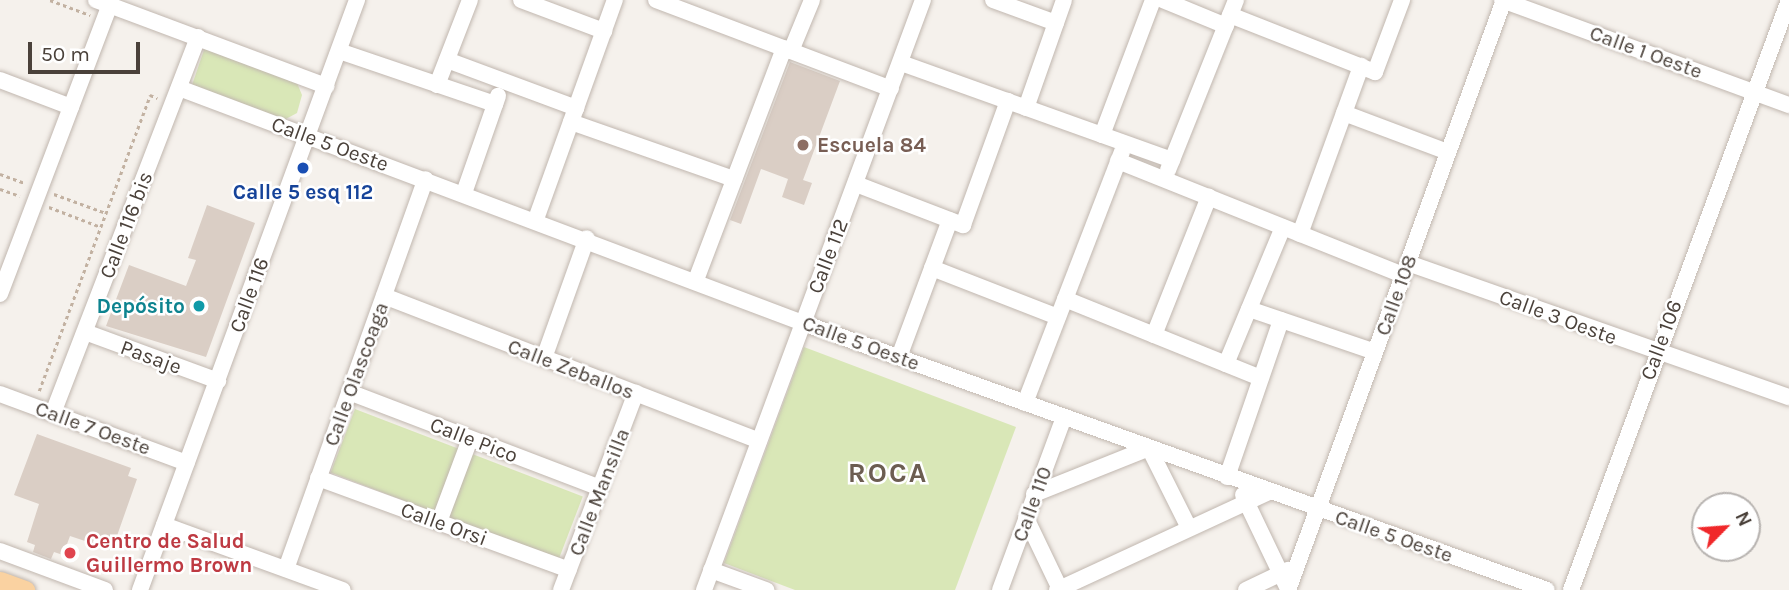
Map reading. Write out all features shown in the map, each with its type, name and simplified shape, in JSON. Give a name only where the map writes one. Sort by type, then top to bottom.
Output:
[{"type":"main road","points":[[0,581],[25,590]]},
{"type":"street","name":"Calle 116","points":[[140,590],[357,0]]},
{"type":"street","points":[[437,85],[470,0]]},
{"type":"street","points":[[521,0],[604,30]]},
{"type":"street","points":[[536,219],[615,0]]},
{"type":"street","points":[[656,0],[891,89]]},
{"type":"street","points":[[695,280],[734,179],[811,0]]},
{"type":"street","name":"Calle 112","points":[[704,590],[923,0]]},
{"type":"street","points":[[993,0],[1024,5],[1056,23]]},
{"type":"street","points":[[1026,107],[1064,0]]},
{"type":"street","points":[[1102,135],[1153,0]]},
{"type":"street","points":[[1163,0],[1231,14],[1368,69]]},
{"type":"street","points":[[1300,234],[1344,113],[1402,0]]},
{"type":"street","name":"Calle 1 Oeste","points":[[1504,0],[1789,105]]},
{"type":"street","name":"Calle 108","points":[[1288,590],[1504,0]]},
{"type":"street","name":"Calle 106","points":[[1571,590],[1656,352],[1789,0]]},
{"type":"street","points":[[1,288],[71,107],[104,9],[198,37],[326,86]]},
{"type":"street","points":[[1165,180],[1231,14]]},
{"type":"street","name":"Calle 116 bis","points":[[53,413],[198,37]]},
{"type":"street","points":[[339,51],[495,104]]},
{"type":"street","points":[[447,60],[503,80],[574,115],[734,179]]},
{"type":"street","points":[[901,63],[1172,160]]},
{"type":"street","points":[[0,80],[71,107]]},
{"type":"street","points":[[464,193],[503,80]]},
{"type":"street","name":"Calle 5 Oeste","points":[[179,88],[587,238],[803,323],[1547,590]]},
{"type":"street","points":[[899,357],[932,268],[957,223],[1008,101]]},
{"type":"street","points":[[1344,113],[1448,152]]},
{"type":"street","points":[[1025,403],[1125,143]]},
{"type":"street","name":"Calle 3 Oeste","points":[[1118,161],[1300,234],[1789,397]]},
{"type":"street","name":"Calle Olascoaga","points":[[286,569],[426,179]]},
{"type":"street","points":[[856,184],[957,223]]},
{"type":"street","points":[[1154,335],[1209,198]]},
{"type":"street","points":[[1226,364],[1283,227]]},
{"type":"street","points":[[544,358],[587,238]]},
{"type":"street","points":[[932,268],[1058,317]]},
{"type":"street","name":"Calle Zeballos","points":[[383,296],[759,441]]},
{"type":"street","points":[[1065,299],[1261,378]]},
{"type":"street","points":[[1249,309],[1375,352]]},
{"type":"street","points":[[1281,320],[1231,478],[1246,501],[1288,590]]},
{"type":"street","name":"Pasaje","points":[[85,332],[218,381]]},
{"type":"street","name":"Calle Pico","points":[[349,392],[600,488]]},
{"type":"street","name":"Calle Mansilla","points":[[561,590],[636,393]]},
{"type":"street","name":"Calle 7 Oeste","points":[[0,394],[187,463]]},
{"type":"street","name":"Calle 110","points":[[1000,590],[1064,417]]},
{"type":"street","points":[[439,522],[470,439]]},
{"type":"street","points":[[1034,494],[1149,448],[1189,528]]},
{"type":"street","name":"Calle Orsi","points":[[318,478],[569,570]]},
{"type":"street","points":[[1026,518],[1058,589],[1269,492]]},
{"type":"street","points":[[164,525],[343,590]]},
{"type":"street","points":[[0,551],[105,590]]},
{"type":"street","points":[[1246,590],[1296,566]]},
{"type":"street","points":[[711,570],[766,590]]},
{"type":"path","points":[[50,0],[104,9]]},
{"type":"path","points":[[31,388],[41,392],[150,95],[164,100]]},
{"type":"green space","points":[[205,47],[297,83],[302,95],[297,113],[284,120],[192,85]]},
{"type":"green space","points":[[804,347],[1016,427],[955,590],[795,590],[724,563]]},
{"type":"green space","points":[[355,409],[583,496],[558,560],[331,472]]},
{"type":"building","points":[[790,62],[840,81],[803,180],[812,183],[804,205],[782,197],[788,179],[761,169],[741,224],[730,220]]},
{"type":"building","points":[[207,205],[255,223],[206,357],[106,326],[129,265],[186,286],[196,260],[188,258]]},
{"type":"building","points":[[37,434],[131,468],[128,476],[137,479],[112,550],[70,536],[63,555],[54,552],[51,559],[33,552],[35,545],[27,542],[39,504],[14,495]]},
{"type":"place","name":"Escuela 84","points":[[803,145]]},
{"type":"place","name":"Calle 5 esq 112","points":[[303,168]]},
{"type":"place","name":"Depósito","points":[[199,306]]},
{"type":"place","name":"Centro de Salud Guillermo Brown","points":[[70,553]]},
{"type":"district","name":"ROCA","points":[[888,473]]}]
